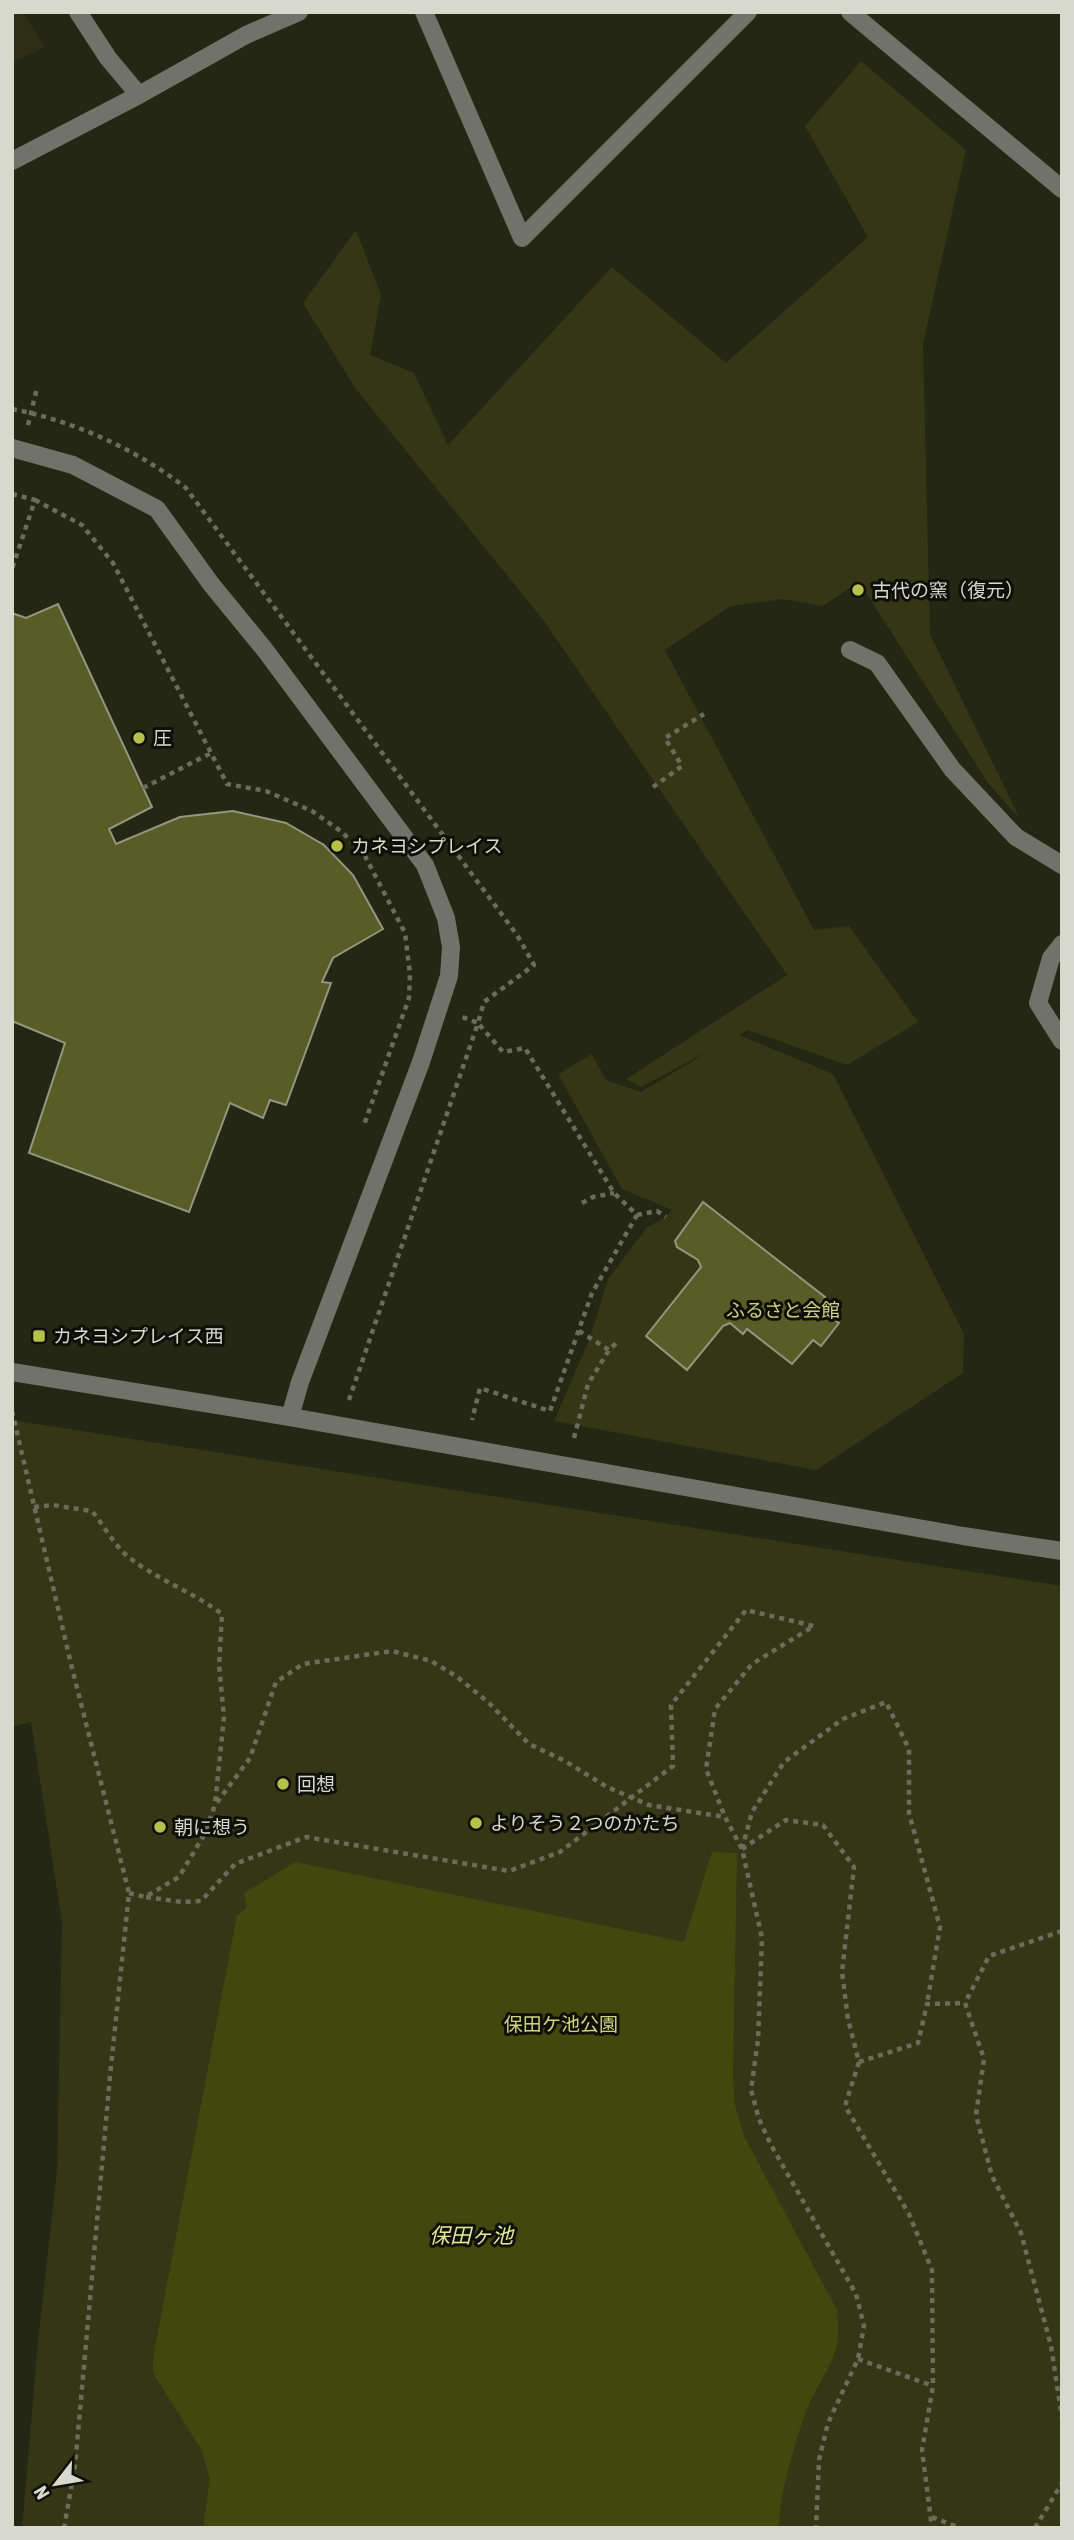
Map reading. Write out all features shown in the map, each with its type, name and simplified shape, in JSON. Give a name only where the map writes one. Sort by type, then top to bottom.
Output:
[{"type":"street","points":[[78,12],[108,58],[139,95]]},
{"type":"street","points":[[12,161],[246,35],[299,12]]},
{"type":"street","points":[[424,12],[522,238],[748,12]]},
{"type":"street","points":[[850,12],[1062,189]]},
{"type":"street","points":[[12,448],[73,464],[157,509],[425,865],[446,918],[451,947],[449,976],[439,1009],[300,1382],[290,1417]]},
{"type":"street","points":[[850,650],[877,663],[952,769],[1016,837],[1062,865]]},
{"type":"street","points":[[1062,944],[1051,958],[1038,1003],[1062,1041]]},
{"type":"street","points":[[12,1372],[290,1417],[949,1534],[1062,1551]]},
{"type":"path","points":[[31,414],[37,388]]},
{"type":"path","points":[[12,409],[70,425],[123,448],[165,472],[186,488]]},
{"type":"path","points":[[12,494],[35,500],[82,525],[113,563],[227,784],[266,791],[312,811],[342,832],[365,856],[405,933],[410,974]]},
{"type":"path","points":[[12,569],[35,500]]},
{"type":"path","points":[[653,787],[682,766],[665,738],[704,714]]},
{"type":"path","points":[[143,788],[211,753]]},
{"type":"path","points":[[409,998],[478,1023],[503,1052],[525,1048],[614,1193],[637,1215]]},
{"type":"path","points":[[348,1401],[478,1023]]},
{"type":"path","points":[[582,1203],[593,1197],[614,1193]]},
{"type":"path","points":[[472,1420],[480,1388],[550,1410],[592,1293],[637,1215],[657,1211],[666,1217]]},
{"type":"path","points":[[579,1331],[609,1350]]},
{"type":"path","points":[[574,1438],[588,1384],[609,1350],[618,1341]]},
{"type":"path","points":[[12,1410],[33,1507],[129,1892],[75,2466],[64,2528]]},
{"type":"path","points":[[33,1507],[53,1505],[92,1511],[123,1552],[172,1585],[200,1598],[222,1615],[219,1665],[224,1717],[215,1805],[204,1835],[179,1877],[145,1897]]},
{"type":"path","points":[[129,1892],[182,1902],[201,1901],[235,1864],[306,1836],[509,1871],[560,1852],[673,1766],[671,1706],[746,1610],[814,1626],[752,1664],[715,1709],[706,1769],[725,1817],[742,1849],[762,1938],[758,2040],[751,2090],[771,2145],[856,2294],[864,2326],[858,2359],[828,2423],[819,2460],[816,2528]]},
{"type":"path","points":[[215,1805],[250,1758],[276,1682],[303,1664],[392,1651],[440,1666],[488,1702],[529,1744],[565,1761],[607,1787],[649,1805],[725,1817]]},
{"type":"path","points":[[742,1849],[752,1812],[784,1762],[843,1719],[886,1702],[909,1749],[909,1813],[940,1927],[918,2043],[859,2062]]},
{"type":"path","points":[[742,1849],[786,1820],[823,1825],[854,1867],[842,1972],[848,2019],[859,2062],[845,2105],[909,2214],[932,2270],[933,2386],[922,2451],[932,2528]]},
{"type":"path","points":[[1062,1931],[989,1956],[965,2003],[984,2059],[976,2115],[992,2176],[1021,2233],[1051,2346],[1062,2418]]},
{"type":"path","points":[[927,2004],[965,2003]]},
{"type":"path","points":[[858,2359],[933,2386]]},
{"type":"path","points":[[1035,2528],[1062,2483]]},
{"type":"path","points":[[932,2517],[960,2528]]},
{"type":"shaded area","points":[[12,12],[22,12],[45,47],[12,63]]},
{"type":"green space","name":"ふるさと会館","points":[[861,61],[966,150],[923,344],[930,634],[1020,819],[988,783],[859,582],[823,606],[783,599],[731,606],[665,650],[814,930],[849,926],[918,1022],[847,1065],[748,1030],[739,1035],[833,1074],[964,1334],[963,1373],[816,1470],[554,1421],[590,1338],[608,1279],[647,1227],[666,1217],[672,1210],[622,1189],[558,1074],[592,1054],[606,1080],[641,1092],[711,1050],[641,1087],[626,1079],[787,975],[544,621],[355,388],[303,303],[356,230],[381,295],[370,355],[414,373],[448,445],[612,267],[726,363],[868,237],[805,126]]},
{"type":"green space","name":"保田ケ池公園","points":[[12,1420],[1062,1586],[1062,2528],[22,2528],[38,2342],[57,2171],[62,1922],[31,1722],[12,1727]]},
{"type":"water","name":"保田ヶ池","points":[[712,1852],[737,1853],[733,2075],[735,2105],[744,2136],[837,2310],[837,2346],[800,2429],[785,2483],[779,2528],[203,2528],[210,2479],[202,2451],[153,2373],[153,2358],[237,1915],[247,1908],[244,1893],[295,1862],[684,1942]]},
{"type":"building","points":[[58,604],[152,807],[109,829],[116,844],[180,817],[233,811],[286,823],[324,845],[353,875],[383,929],[333,958],[322,982],[331,983],[286,1105],[270,1100],[263,1118],[230,1103],[189,1212],[29,1153],[65,1043],[12,1021],[12,613],[26,618]]},
{"type":"building","points":[[703,1202],[825,1297],[818,1307],[839,1323],[821,1346],[813,1340],[792,1364],[747,1329],[743,1334],[730,1323],[723,1326],[687,1370],[646,1336],[701,1267],[698,1260],[677,1247],[675,1241]]},
{"type":"place","name":"古代の窯（復元）","points":[[858,590]]},
{"type":"place","name":"圧","points":[[139,738]]},
{"type":"place","name":"カネヨシプレイス","points":[[337,846]]},
{"type":"place","name":"カネヨシプレイス西","points":[[39,1336]]},
{"type":"place","name":"回想","points":[[283,1784]]},
{"type":"place","name":"よりそう２つのかたち","points":[[476,1823]]},
{"type":"place","name":"朝に想う","points":[[160,1827]]}]
